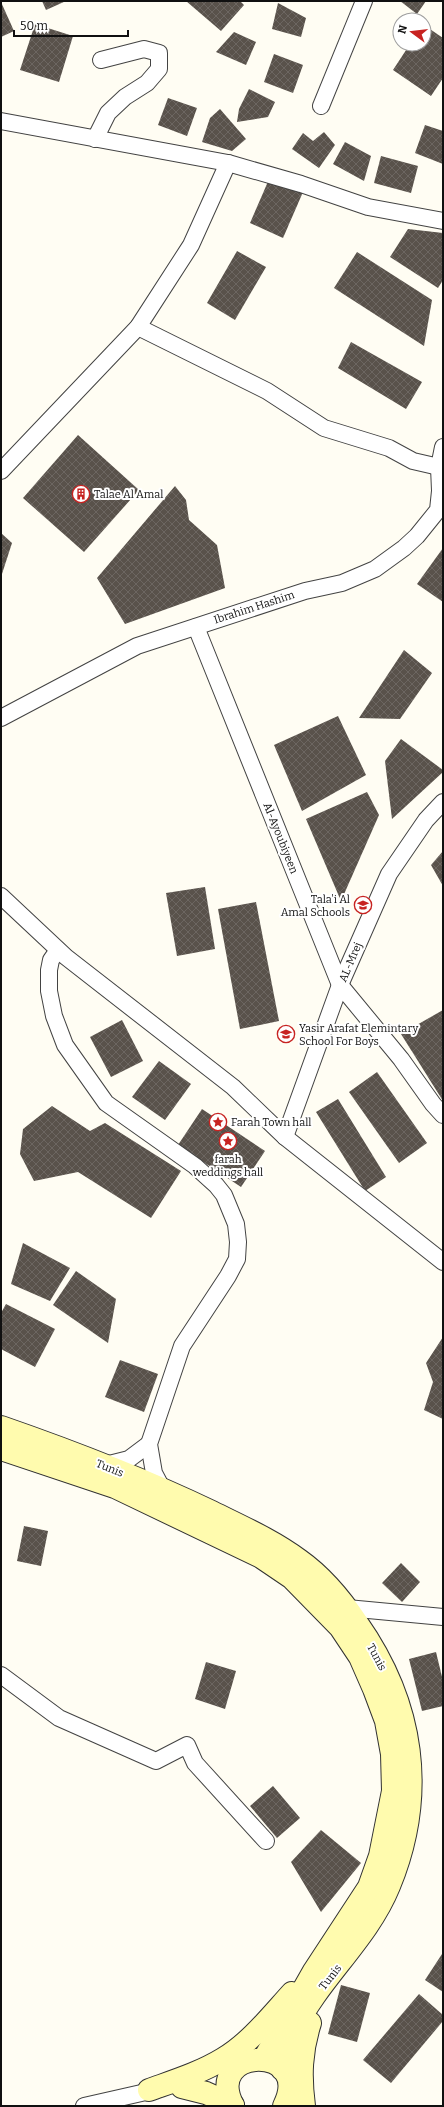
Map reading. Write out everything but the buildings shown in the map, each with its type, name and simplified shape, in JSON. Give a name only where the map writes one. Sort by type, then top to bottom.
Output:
[{"type":"main road","name":"Tunis","points":[[1,1427],[105,1465],[163,1490],[267,1539],[300,1560],[331,1587],[347,1608],[379,1658],[399,1704],[409,1740],[411,1779],[409,1817],[401,1852],[389,1886],[376,1914],[321,1974]]},
{"type":"main road","points":[[1,1449],[115,1487],[261,1557],[292,1578],[316,1601],[340,1627],[360,1657],[386,1721],[392,1754],[392,1799],[380,1856],[369,1887],[273,2064]]},
{"type":"main road","points":[[149,2090],[204,2069],[224,2059],[321,1974]]},
{"type":"main road","points":[[292,2104],[301,2066],[303,2048],[314,2011],[321,1974]]},
{"type":"main road","points":[[182,2087],[213,2081],[233,2073],[244,2062],[253,2059],[273,2064],[287,2077],[292,2104]]},
{"type":"main road","points":[[233,2073],[228,2086],[233,2106]]},
{"type":"main road","points":[[182,2087],[206,2093],[233,2106]]},
{"type":"street","points":[[321,106],[364,1]]},
{"type":"street","points":[[94,139],[108,113],[125,97],[148,83],[159,69],[159,53],[144,49],[101,60]]},
{"type":"street","points":[[1,120],[94,139],[228,163],[301,184],[368,207],[443,221]]},
{"type":"street","points":[[1,471],[138,327],[191,245],[228,163]]},
{"type":"street","points":[[138,327],[266,391],[324,428],[389,448],[413,461],[439,467]]},
{"type":"street","name":"Ibrahim Hashim","points":[[1,718],[137,646],[305,591],[325,588],[359,577],[390,559],[418,536],[440,511],[439,467],[443,448]]},
{"type":"street","name":"Al-Ayoubiyeen","points":[[196,627],[340,985],[443,1115]]},
{"type":"street","name":"AL-Mrej","points":[[284,1137],[340,985],[389,874],[426,820],[443,802]]},
{"type":"street","points":[[1,896],[58,950],[233,1087],[284,1137],[443,1262]]},
{"type":"street","points":[[58,950],[51,960],[49,970],[49,991],[54,1016],[65,1045],[106,1104],[194,1166],[216,1185],[224,1195],[236,1224],[238,1242],[237,1259],[228,1276],[182,1346],[149,1444],[154,1473],[163,1490]]},
{"type":"street","points":[[105,1465],[129,1459],[149,1444]]},
{"type":"street","points":[[347,1608],[443,1617]]},
{"type":"street","points":[[1,1675],[59,1718],[156,1761],[187,1745],[195,1763],[266,1841]]},
{"type":"street","points":[[84,2106],[149,2090],[182,2087]]},
{"type":"place","name":"Talae Al Amal","points":[[81,494]]},
{"type":"place","name":"Tala'i Al Amal Schools","points":[[363,905]]},
{"type":"place","name":"Yasir Arafat Elemintary School For Boys","points":[[286,1034]]},
{"type":"place","name":"Farah Town hall","points":[[218,1122]]},
{"type":"place","name":"farah weddings hall","points":[[228,1141]]}]
